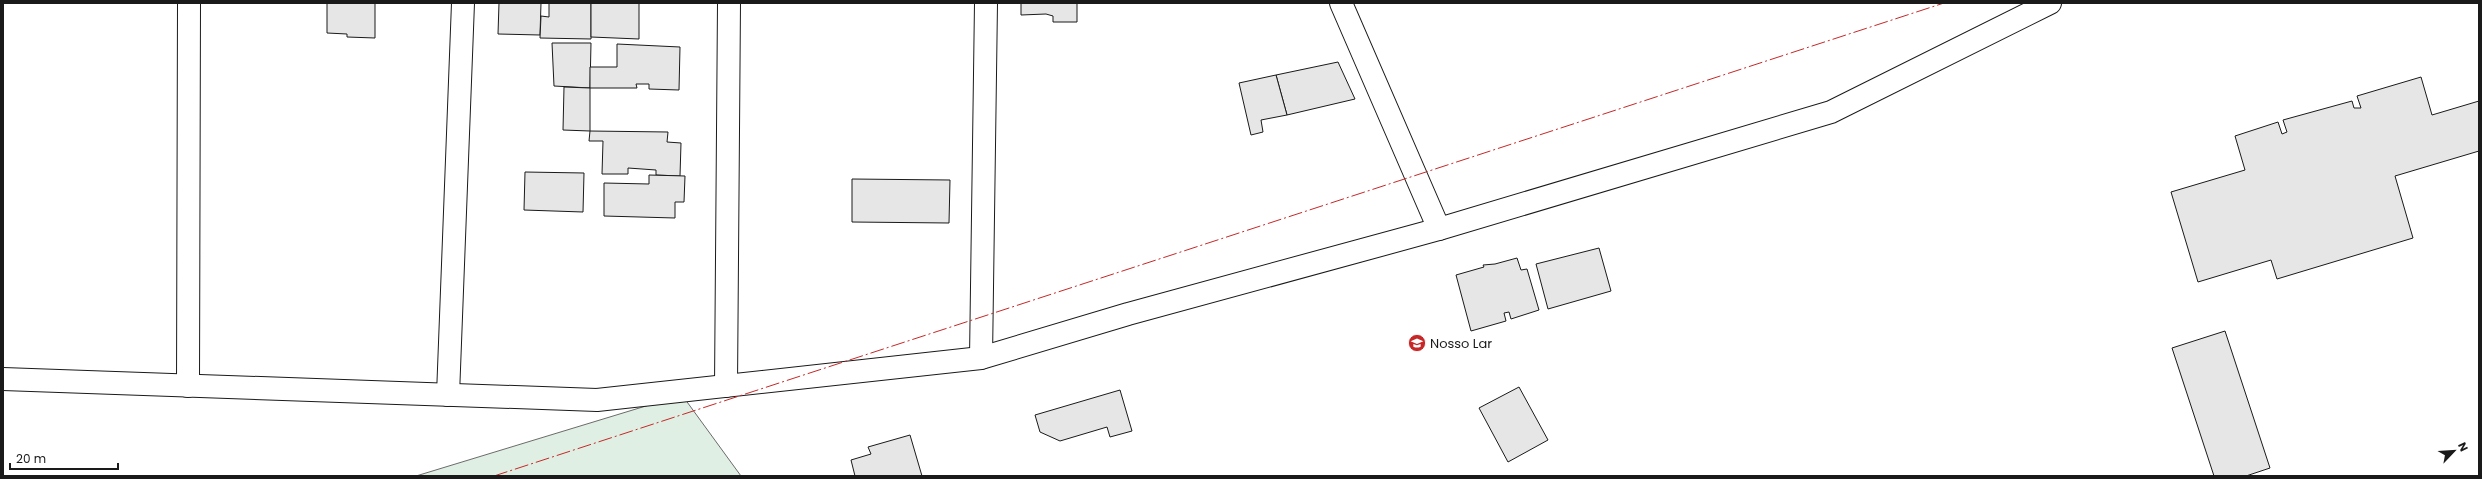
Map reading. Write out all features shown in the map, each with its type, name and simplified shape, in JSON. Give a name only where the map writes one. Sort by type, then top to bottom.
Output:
[{"type":"street","points":[[188,386],[189,3]]},
{"type":"street","points":[[448,395],[463,3]]},
{"type":"street","points":[[726,386],[729,3]]},
{"type":"street","points":[[981,358],[986,3]]},
{"type":"street","points":[[1341,3],[1439,229]]},
{"type":"street","points":[[3,379],[597,400],[981,358],[1128,314],[1439,229],[1831,112],[2050,3]]},
{"type":"green space","points":[[682,395],[741,476],[416,476]]},
{"type":"building","points":[[327,3],[375,3],[375,38],[347,37],[347,34],[327,33]]},
{"type":"building","points":[[499,3],[541,3],[540,35],[498,34]]},
{"type":"building","points":[[549,3],[591,3],[591,39],[540,38],[541,16],[549,17]]},
{"type":"building","points":[[591,3],[639,3],[639,39],[591,37]]},
{"type":"building","points":[[1021,3],[1077,3],[1077,22],[1053,22],[1053,16],[1046,14],[1021,15]]},
{"type":"building","points":[[552,43],[591,43],[590,88],[554,86]]},
{"type":"building","points":[[617,44],[680,47],[679,90],[649,89],[649,84],[636,84],[637,88],[590,88],[590,67],[617,67]]},
{"type":"building","points":[[1338,62],[1355,99],[1287,115],[1276,75]]},
{"type":"building","points":[[1276,75],[1287,115],[1261,120],[1263,132],[1251,135],[1239,83]]},
{"type":"building","points":[[2421,77],[2432,115],[2479,101],[2479,151],[2395,176],[2413,238],[2277,279],[2271,260],[2198,282],[2171,192],[2245,170],[2235,136],[2278,122],[2282,134],[2287,132],[2283,120],[2352,101],[2354,108],[2361,108],[2357,96]]},
{"type":"building","points":[[564,87],[590,88],[590,131],[563,130]]},
{"type":"building","points":[[590,131],[668,132],[667,142],[681,143],[680,176],[656,175],[656,170],[628,168],[628,174],[602,174],[603,141],[589,141]]},
{"type":"building","points":[[525,172],[584,173],[583,212],[524,210]]},
{"type":"building","points":[[649,175],[685,176],[684,202],[675,202],[675,218],[604,216],[604,183],[649,184]]},
{"type":"building","points":[[852,179],[950,180],[949,223],[852,222]]},
{"type":"building","points":[[1599,248],[1611,291],[1548,309],[1536,264]]},
{"type":"building","points":[[1517,258],[1521,270],[1527,269],[1539,310],[1511,319],[1509,312],[1504,313],[1506,321],[1471,331],[1456,275],[1484,267],[1483,265],[1495,264]]},
{"type":"building","points":[[2225,331],[2270,468],[2246,476],[2214,476],[2172,348]]},
{"type":"building","points":[[1519,387],[1548,440],[1508,462],[1479,408]]},
{"type":"building","points":[[1120,390],[1132,431],[1110,437],[1107,427],[1060,441],[1040,432],[1035,415]]},
{"type":"building","points":[[910,435],[922,476],[855,476],[851,460],[871,454],[868,447]]},
{"type":"power","points":[[494,476],[1944,3]]},
{"type":"place","name":"Nosso Lar","points":[[1417,343]]}]
